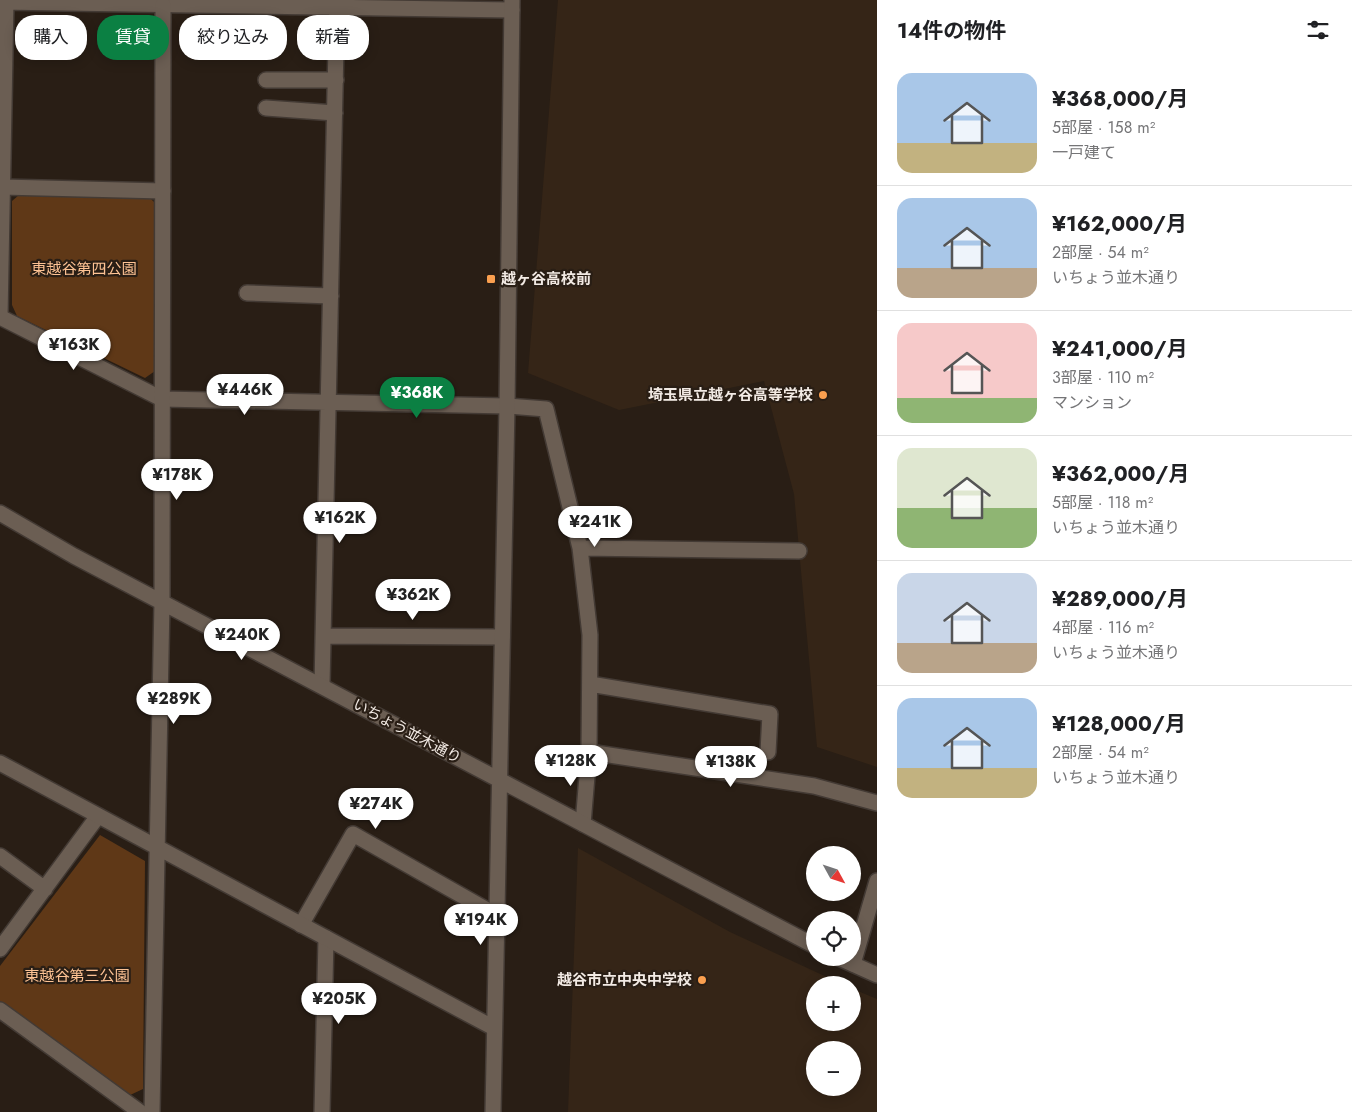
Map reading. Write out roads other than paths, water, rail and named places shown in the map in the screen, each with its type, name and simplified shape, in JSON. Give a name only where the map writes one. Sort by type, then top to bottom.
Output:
[{"type":"street","points":[[493,1112],[507,406],[512,5],[4,1],[0,317],[162,399],[507,406],[546,409],[580,548],[590,635],[589,752],[583,824]]},
{"type":"street","points":[[152,1112],[162,602],[163,3]]},
{"type":"street","points":[[322,685],[337,4]]},
{"type":"street","points":[[266,80],[336,80]]},
{"type":"street","points":[[266,108],[335,113]]},
{"type":"street","points":[[2,188],[162,191]]},
{"type":"street","points":[[247,293],[331,296]]},
{"type":"street","name":"いちょう並木通り","points":[[0,513],[74,556],[806,941]]},
{"type":"street","points":[[580,548],[799,551]]},
{"type":"street","points":[[323,636],[502,637]]},
{"type":"street","points":[[590,684],[770,714],[768,752]]},
{"type":"street","points":[[589,752],[814,786],[877,803]]},
{"type":"street","points":[[0,763],[494,1028]]},
{"type":"street","points":[[0,949],[98,816]]},
{"type":"street","points":[[301,924],[353,834],[496,915]]},
{"type":"street","points":[[0,856],[45,889]]},
{"type":"street","points":[[861,922],[877,881]]},
{"type":"street","points":[[322,1112],[326,938]]},
{"type":"street","points":[[857,966],[877,975]]},
{"type":"street","points":[[0,1010],[140,1112]]},
{"type":"place","name":"越ヶ谷高校前","points":[[491,279]]},
{"type":"place","name":"埼玉県立越ヶ谷高等学校","points":[[823,395]]},
{"type":"place","name":"越谷市立中央中学校","points":[[702,980]]},
{"type":"park label","name":"東越谷第四公園","points":[[84,269]]},
{"type":"park label","name":"東越谷第三公園","points":[[77,976]]}]
